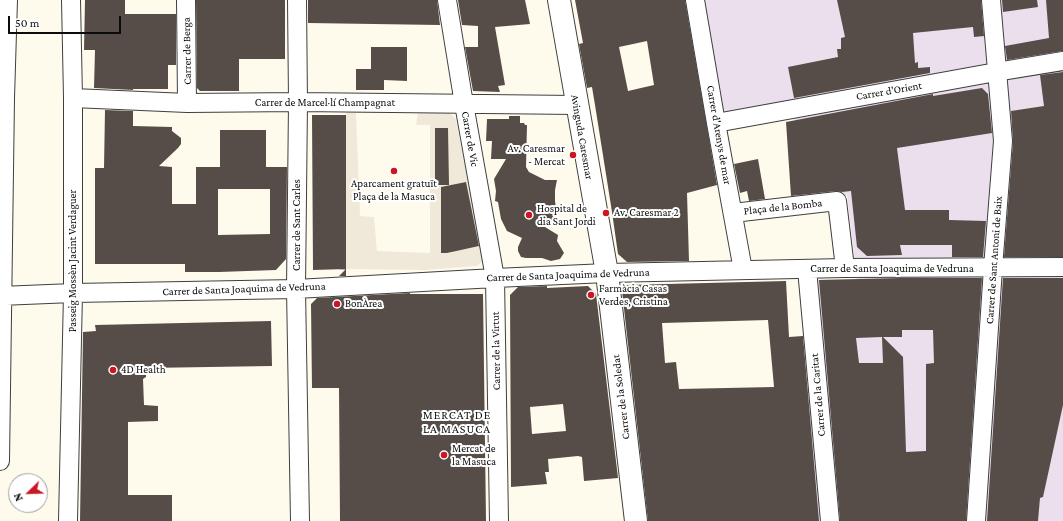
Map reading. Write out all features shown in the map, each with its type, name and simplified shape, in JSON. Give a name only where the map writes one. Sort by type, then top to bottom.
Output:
[{"type":"street","points":[[0,461],[2,98],[8,0]]},
{"type":"street","name":"Passeig Mossèn Jacint Verdaguer","points":[[68,521],[73,293],[73,98],[71,0]]},
{"type":"street","name":"Carrer de Berga","points":[[186,0],[188,103]]},
{"type":"street","name":"Carrer de Sant Carles","points":[[297,0],[298,102],[296,289],[300,521]]},
{"type":"street","name":"Carrer de Vic","points":[[447,0],[495,278]]},
{"type":"street","name":"Avinguda Caresmar","points":[[559,0],[607,273]]},
{"type":"street","name":"Carrer d'Arenys de mar","points":[[695,0],[743,270]]},
{"type":"street","name":"Carrer de Sant Antoni de Baix","points":[[976,521],[1003,141],[991,0]]},
{"type":"street","name":"Carrer d'Orient","points":[[716,122],[1063,61]]},
{"type":"street","name":"Carrer de Marcel·lí Champagnat","points":[[73,98],[188,103],[298,102],[577,105]]},
{"type":"street","name":"Plaça de la Bomba","points":[[733,213],[837,201],[845,268]]},
{"type":"street","name":"Carrer de Santa Joaquima de Vedruna","points":[[1,296],[73,293],[296,289],[607,273],[807,270],[845,268],[1063,267]]},
{"type":"street","name":"Carrer de la Caritat","points":[[807,270],[830,521]]},
{"type":"street","name":"Carrer de la Soledat","points":[[607,273],[636,521]]},
{"type":"street","name":"Carrer de la Virtut","points":[[495,278],[499,521]]},
{"type":"shaded area","points":[[704,0],[1063,0],[1063,521],[710,521],[699,392],[809,386],[799,280],[857,279],[847,195],[802,202],[794,114],[725,124]]},
{"type":"shaded area","points":[[346,109],[448,111],[456,119],[483,261],[477,266],[424,270],[346,269]],"holes":[[[356,113],[418,113],[416,125],[430,125],[430,253],[377,251],[374,217],[360,216]],[[435,128],[448,128],[448,185],[435,185]],[[465,182],[479,246],[470,248],[456,184]],[[441,201],[451,201],[451,253],[441,253]]]},
{"type":"building","points":[[85,0],[125,0],[125,14],[176,14],[176,65],[168,65],[168,89],[133,90],[94,88],[95,50],[84,50]]},
{"type":"building","points":[[196,0],[285,0],[285,59],[239,59],[239,91],[200,91],[197,88]]},
{"type":"building","points":[[308,0],[437,0],[440,25],[308,23]]},
{"type":"building","points":[[458,0],[525,0],[530,24],[495,27],[505,85],[498,86],[500,92],[473,91],[465,47],[478,47],[478,26],[462,25]]},
{"type":"building","points":[[575,0],[685,0],[717,185],[687,193],[689,261],[627,262],[618,254],[592,87],[587,88],[579,44],[583,43]],"holes":[[[647,41],[654,85],[628,91],[619,47]]]},
{"type":"building","points":[[837,0],[981,0],[984,36],[974,37],[973,27],[913,33],[915,63],[918,62],[918,68],[930,67],[930,73],[794,98],[788,67],[838,57],[837,49],[841,49],[841,38],[845,37]]},
{"type":"building","points":[[1002,0],[1037,0],[1038,7],[1003,12]]},
{"type":"building","points":[[1046,0],[1063,0],[1063,51],[1007,60],[1005,46],[1049,38]]},
{"type":"building","points":[[371,47],[407,47],[407,81],[384,80],[384,90],[356,90],[356,69],[371,69]]},
{"type":"building","points":[[1063,72],[1063,257],[1004,257],[1013,142],[1011,111],[1044,106],[1040,75]]},
{"type":"building","points":[[982,88],[988,94],[992,133],[897,148],[905,210],[949,210],[949,220],[986,221],[983,257],[952,257],[952,245],[900,245],[902,255],[867,256],[857,247],[851,191],[836,191],[791,196],[786,122],[933,94],[933,96]]},
{"type":"building","points":[[105,110],[133,111],[133,126],[172,127],[172,131],[181,138],[181,144],[178,148],[159,166],[172,167],[172,204],[196,204],[196,167],[220,167],[220,130],[266,130],[266,167],[287,167],[286,259],[276,270],[219,272],[185,272],[185,264],[95,264],[95,168],[104,168]],"holes":[[[218,189],[270,189],[270,234],[218,235]]]},
{"type":"building","points":[[312,115],[346,115],[346,269],[313,270]]},
{"type":"building","name":"Hospital de dia Sant Jordi","points":[[509,116],[520,116],[520,123],[527,125],[526,167],[529,172],[545,180],[557,180],[555,201],[556,208],[559,212],[545,227],[558,235],[557,241],[564,253],[560,259],[551,261],[542,258],[521,257],[518,247],[522,238],[507,231],[501,219],[498,202],[495,201],[496,191],[494,179],[506,159],[491,159],[492,141],[486,141],[487,119],[509,119]]},
{"type":"building","points":[[435,128],[448,128],[449,185],[435,185]]},
{"type":"building","points":[[758,159],[765,199],[749,201],[747,191],[740,193],[734,164]]},
{"type":"building","points":[[466,182],[479,246],[441,253],[441,187]]},
{"type":"building","points":[[346,269],[346,276],[339,276]]},
{"type":"building","points":[[982,278],[966,521],[840,521],[819,280]],"holes":[[[902,330],[933,330],[934,363],[926,364],[926,451],[906,452],[903,357],[883,337],[902,337]],[[882,337],[883,363],[859,363],[856,338]]]},
{"type":"building","points":[[1003,278],[1063,278],[1063,405],[1043,497],[1040,498],[1038,521],[987,521]]},
{"type":"building","points":[[786,281],[789,337],[803,336],[819,521],[648,521],[622,291],[627,285]],"holes":[[[768,320],[774,387],[679,389],[676,362],[665,363],[662,323]]]},
{"type":"building","points":[[547,286],[547,288],[588,286],[596,294],[618,478],[584,481],[582,457],[578,456],[548,459],[549,472],[545,472],[547,484],[511,487],[510,295],[518,287]],"holes":[[[563,404],[566,431],[532,434],[530,407]]]},
{"type":"building","points":[[410,293],[483,294],[486,521],[340,521],[339,388],[312,388],[311,304],[317,298]]},
{"type":"building","points":[[271,321],[272,366],[146,368],[146,377],[143,379],[144,405],[158,406],[158,421],[128,422],[128,495],[172,495],[172,521],[80,521],[83,332],[96,331],[95,325]]},
{"type":"place","name":"Av. Caresmar - Mercat","points":[[573,155]]},
{"type":"place","name":"Aparcament gratuït Plaça de la Masuca","points":[[394,171]]},
{"type":"place","name":"Av. Caresmar 2","points":[[606,213]]},
{"type":"place","name":"Hospital de dia Sant Jordi","points":[[529,215]]},
{"type":"place","name":"Farmàcia Casas Verdes, Cristina","points":[[591,295]]},
{"type":"place","name":"BonÀrea","points":[[337,304]]},
{"type":"place","name":"4D Health","points":[[113,370]]},
{"type":"place","name":"Mercat de la Masuca","points":[[444,455]]},
{"type":"district","name":"MERCAT DE LA MASUCA","points":[[457,422]]}]
